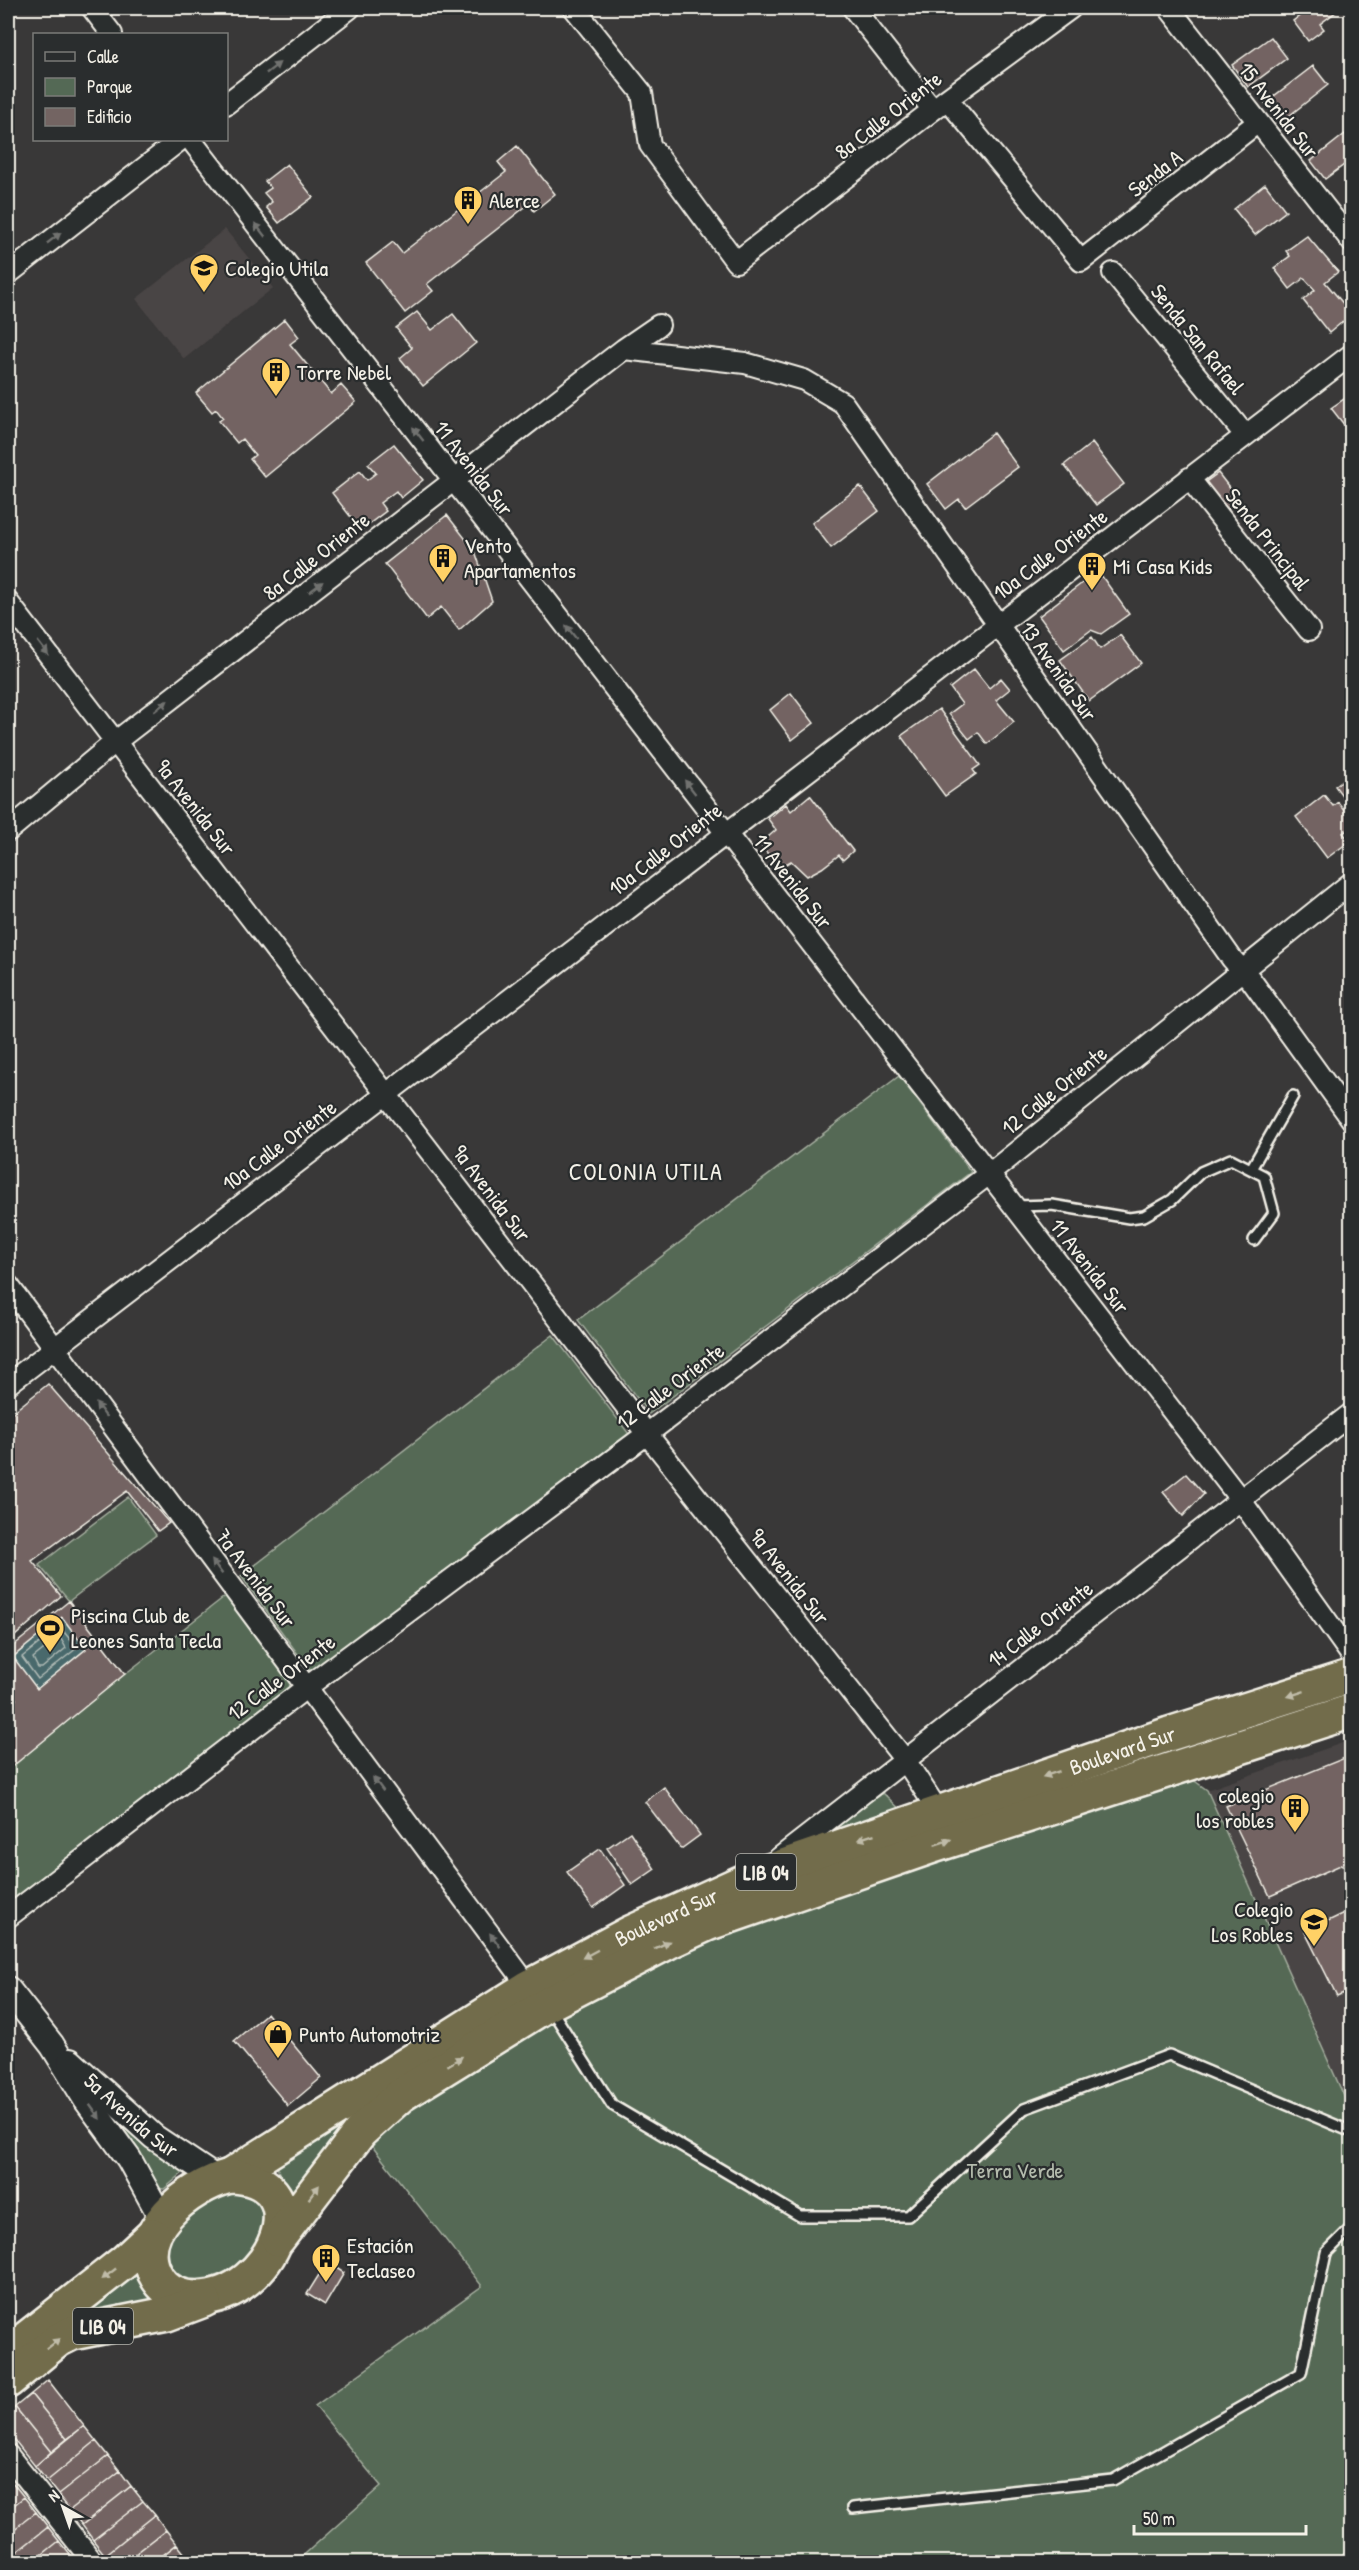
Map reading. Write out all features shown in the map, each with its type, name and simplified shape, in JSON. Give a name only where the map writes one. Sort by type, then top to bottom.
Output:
[{"type":"highway","name":"Boulevard Sur","points":[[278,2239],[360,2132],[381,2112],[401,2095],[630,1933],[760,1874],[939,1812],[1352,1676]]},
{"type":"highway","name":"Boulevard Sur","points":[[223,2178],[539,1996],[658,1947],[707,1924],[941,1843],[1352,1711]]},
{"type":"highway","points":[[223,2178],[243,2176],[267,2189],[276,2200],[281,2226],[278,2239]]},
{"type":"highway","name":"LIB 04","points":[[8,2353],[125,2261],[158,2228],[179,2202],[223,2178]]},
{"type":"highway","name":"LIB 04","points":[[158,2228],[148,2251],[153,2272],[161,2284],[172,2294],[188,2298],[211,2298]]},
{"type":"highway","name":"LIB 04","points":[[8,2381],[58,2340],[72,2333],[167,2314],[224,2294],[253,2274],[266,2261],[278,2239]]},
{"type":"street","points":[[92,8],[111,33]]},
{"type":"street","points":[[228,102],[350,8]]},
{"type":"street","name":"8a Calle Oriente","points":[[574,8],[642,93],[650,145],[736,262],[940,104],[1071,8]]},
{"type":"street","points":[[853,8],[940,104]]},
{"type":"street","name":"15 Avenida Sur","points":[[1169,8],[1352,242]]},
{"type":"street","name":"Senda A","points":[[940,104],[1081,261],[1258,122]]},
{"type":"street","points":[[8,274],[179,141]]},
{"type":"street","name":"11 Avenida Sur","points":[[192,141],[1239,1499],[1352,1656]]},
{"type":"street","name":"Senda San Rafael","points":[[1113,273],[1245,435]]},
{"type":"street","name":"8a Calle Oriente","points":[[8,831],[115,742],[624,349],[659,325]]},
{"type":"street","name":"13 Avenida Sur","points":[[624,349],[745,363],[804,380],[843,403],[1242,970],[1352,1120]]},
{"type":"street","name":"10a Calle Oriente","points":[[8,1384],[1352,354]]},
{"type":"street","name":"Senda Principal","points":[[1189,478],[1310,630]]},
{"type":"street","name":"9a Avenida Sur","points":[[8,602],[647,1434],[906,1760],[939,1812]]},
{"type":"street","name":"12 Calle Oriente","points":[[8,1917],[307,1687],[647,1434],[989,1174],[1352,882]]},
{"type":"street","name":"7a Avenida Sur","points":[[8,1285],[539,1996]]},
{"type":"street","name":"14 Calle Oriente","points":[[760,1874],[1352,1413]]},
{"type":"street","name":"5a Avenida Sur","points":[[8,1989],[52,2045],[86,2100],[129,2159],[158,2228]]},
{"type":"street","name":"5a Avenida Sur","points":[[52,2045],[154,2137],[223,2178]]},
{"type":"street","points":[[8,2455],[93,2562]]},
{"type":"lane","points":[[1251,1169],[1293,1096]]},
{"type":"lane","points":[[1014,1206],[1052,1205],[1129,1218],[1144,1216],[1172,1200],[1200,1172],[1232,1158],[1264,1176],[1274,1213],[1254,1240]]},
{"type":"lane","points":[[539,1996],[612,2105],[800,2216],[908,2216],[1024,2109],[1169,2055],[1352,2132]]},
{"type":"lane","points":[[853,2508],[1113,2480],[1301,2373],[1326,2253],[1352,2227]]},
{"type":"lane","points":[[1346,2562],[1352,2554]]},
{"type":"shaded area","name":"Colegio Utila","points":[[225,229],[273,288],[184,359],[136,299]]},
{"type":"shaded area","name":"Colegio Los Robles","points":[[1351,1740],[1351,2104],[1348,2106],[1207,1790]]},
{"type":"green space","points":[[899,1076],[971,1172],[649,1414],[578,1320]]},
{"type":"green space","points":[[553,1335],[629,1434],[311,1672],[241,1576]]},
{"type":"green space","points":[[128,1497],[156,1535],[69,1601],[39,1565]]},
{"type":"green space","points":[[228,1594],[296,1683],[8,1907],[8,1770],[125,1674]]},
{"type":"green space","name":"Terra Verde","points":[[1192,1779],[1207,1790],[1348,2105],[1351,2104],[1351,2562],[296,2562],[381,2486],[315,2406],[482,2286],[353,2122],[296,2193],[282,2180],[277,2162],[389,2088],[713,1935]]},
{"type":"green space","points":[[883,1793],[908,1817],[835,1838],[829,1829]]},
{"type":"green space","points":[[105,2104],[183,2170],[183,2173],[164,2189],[156,2188],[148,2169]]},
{"type":"green space","points":[[232,2192],[258,2198],[263,2212],[263,2225],[259,2239],[251,2251],[241,2262],[215,2276],[191,2279],[176,2272],[168,2250],[178,2225],[198,2206],[215,2197]]},
{"type":"green space","points":[[136,2267],[154,2299],[63,2319]]},
{"type":"water","name":"Piscina Club de Leones Santa Tecla","points":[[62,1617],[86,1649],[37,1689],[13,1657]]},
{"type":"building","points":[[1310,8],[1341,8],[1320,24],[1324,29],[1308,41],[1293,21]]},
{"type":"building","points":[[1271,37],[1287,58],[1248,87],[1232,65]]},
{"type":"building","points":[[1313,66],[1328,85],[1280,123],[1265,103]]},
{"type":"building","points":[[1345,134],[1352,142],[1352,159],[1325,179],[1311,161]]},
{"type":"building","name":"Alerce","points":[[517,146],[555,194],[534,211],[529,204],[427,284],[433,291],[405,313],[366,263],[393,242],[402,253],[506,172],[498,162]]},
{"type":"building","points":[[287,164],[313,197],[279,223],[266,207],[272,202],[264,193],[271,188],[265,181]]},
{"type":"building","points":[[1265,184],[1286,211],[1255,235],[1234,209]]},
{"type":"building","points":[[1307,236],[1338,272],[1325,282],[1352,314],[1329,333],[1303,300],[1315,290],[1304,278],[1290,289],[1274,268],[1290,256],[1286,251]]},
{"type":"building","points":[[417,312],[432,330],[453,314],[476,343],[423,386],[400,358],[412,348],[396,328]]},
{"type":"building","name":"Torre Nebel","points":[[285,319],[299,337],[290,344],[331,394],[341,385],[356,402],[265,477],[250,459],[255,455],[242,439],[237,443],[219,421],[223,418],[216,409],[212,412],[196,393]]},
{"type":"building","points":[[1347,397],[1352,403],[1352,435],[1331,408]]},
{"type":"building","points":[[993,433],[1018,467],[965,507],[959,499],[946,509],[927,484]]},
{"type":"building","points":[[1092,443],[1124,484],[1096,505],[1064,465]]},
{"type":"building","points":[[394,444],[423,480],[401,498],[396,491],[380,503],[386,511],[361,530],[332,493],[360,471],[367,480],[376,473],[368,464]]},
{"type":"building","points":[[1218,473],[1239,500],[1225,512],[1203,484]]},
{"type":"building","points":[[860,486],[879,511],[831,548],[812,523]]},
{"type":"building","name":"Vento Apartamentos","points":[[447,515],[475,551],[492,601],[459,630],[441,607],[427,619],[385,564]]},
{"type":"building","name":"Mi Casa Kids","points":[[1098,571],[1129,614],[1101,634],[1091,630],[1064,650],[1039,616]]},
{"type":"building","points":[[1120,635],[1141,663],[1089,701],[1060,660],[1092,637],[1100,649]]},
{"type":"building","points":[[974,669],[989,688],[1001,678],[1010,689],[996,700],[1014,722],[987,744],[978,732],[969,739],[949,714],[962,704],[950,688]]},
{"type":"building","points":[[791,693],[814,723],[792,740],[770,710]]},
{"type":"building","points":[[939,709],[980,765],[973,770],[976,774],[945,796],[901,736]]},
{"type":"building","points":[[1352,773],[1352,809],[1335,786]]},
{"type":"building","points":[[810,795],[853,851],[843,860],[839,855],[807,876],[791,861],[779,868],[760,844],[776,830],[768,819],[786,804],[791,811]]},
{"type":"building","points":[[1324,795],[1333,806],[1338,802],[1352,820],[1352,827],[1343,833],[1350,841],[1327,858],[1296,817]]},
{"type":"building","points":[[48,1384],[169,1523],[158,1531],[127,1491],[32,1561],[61,1596],[8,1642],[8,1416]]},
{"type":"building","points":[[1186,1474],[1204,1494],[1183,1516],[1163,1492]]},
{"type":"building","points":[[69,1601],[125,1674],[8,1770],[8,1706],[16,1699],[8,1687],[8,1650]],"holes":[[[62,1617],[86,1649],[37,1689],[13,1657]]]},
{"type":"building","name":"colegio los robles","points":[[1352,1755],[1352,1860],[1270,1896],[1226,1806]]},
{"type":"building","points":[[664,1787],[700,1835],[681,1849],[645,1802]]},
{"type":"building","points":[[630,1832],[655,1869],[632,1885],[607,1848]]},
{"type":"building","points":[[600,1849],[625,1885],[593,1908],[567,1872]]},
{"type":"building","name":"colegio los robles","points":[[1351,1910],[1352,1989],[1337,1996],[1305,1932]]},
{"type":"building","name":"Punto Automotriz","points":[[267,2013],[321,2078],[288,2106],[234,2041]]},
{"type":"building","name":"Estación Teclaseo","points":[[327,2262],[344,2273],[325,2305],[307,2294]]},
{"type":"building","points":[[48,2380],[84,2426],[67,2439],[31,2394]]},
{"type":"building","points":[[31,2394],[67,2439],[51,2452],[15,2407]]},
{"type":"building","points":[[15,2407],[51,2452],[35,2466],[8,2432],[8,2413]]},
{"type":"building","points":[[84,2426],[96,2441],[47,2481],[35,2466]]},
{"type":"building","points":[[96,2441],[108,2456],[58,2495],[47,2481]]},
{"type":"building","points":[[108,2456],[120,2471],[70,2510],[58,2495]]},
{"type":"building","points":[[120,2471],[131,2486],[82,2525],[70,2510]]},
{"type":"building","points":[[12,2482],[24,2497],[8,2510],[8,2486]]},
{"type":"building","points":[[131,2486],[143,2501],[93,2540],[82,2525]]},
{"type":"building","points":[[24,2497],[36,2512],[8,2534],[8,2510]]},
{"type":"building","points":[[143,2501],[155,2515],[105,2555],[93,2540]]},
{"type":"building","points":[[36,2512],[48,2527],[8,2559],[8,2534]]},
{"type":"building","points":[[155,2515],[166,2530],[125,2562],[111,2562],[105,2555]]},
{"type":"building","points":[[48,2527],[59,2541],[33,2562],[8,2562],[8,2559]]},
{"type":"building","points":[[166,2530],[177,2544],[154,2562],[125,2562]]},
{"type":"building","points":[[59,2541],[71,2556],[63,2562],[33,2562]]},
{"type":"building","points":[[177,2544],[189,2559],[185,2562],[154,2562]]},
{"type":"place","name":"Alerce","points":[[468,226]]},
{"type":"place","name":"Colegio Utila","points":[[204,294]]},
{"type":"place","name":"Torre Nebel","points":[[276,398]]},
{"type":"place","name":"Vento Apartamentos","points":[[443,584]]},
{"type":"place","name":"Mi Casa Kids","points":[[1092,592]]},
{"type":"place","name":"Piscina Club de Leones Santa Tecla","points":[[50,1654]]},
{"type":"place","name":"colegio los robles","points":[[1295,1834]]},
{"type":"place","name":"Colegio Los Robles","points":[[1314,1948]]},
{"type":"place","name":"Punto Automotriz","points":[[278,2060]]},
{"type":"place","name":"Estación Teclaseo","points":[[326,2284]]},
{"type":"district","name":"COLONIA UTILA","points":[[646,1171]]}]
